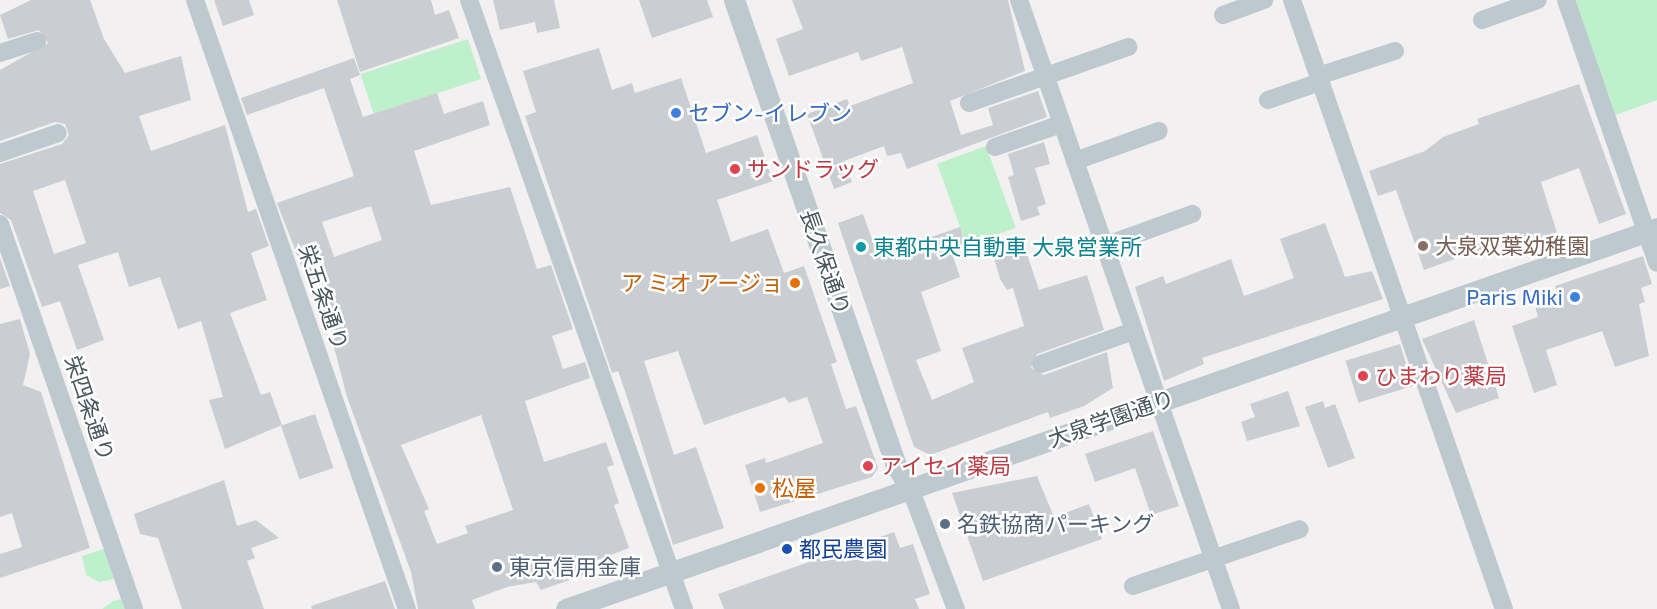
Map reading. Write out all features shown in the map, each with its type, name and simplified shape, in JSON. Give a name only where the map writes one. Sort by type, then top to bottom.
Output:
[{"type":"street","name":"栄五条通り","points":[[195,0],[407,609]]},
{"type":"street","points":[[470,0],[684,609]]},
{"type":"street","name":"長久保通り","points":[[734,0],[897,467],[910,488]]},
{"type":"street","points":[[1019,0],[1231,609]]},
{"type":"street","points":[[1224,15],[1264,0]]},
{"type":"street","points":[[1292,0],[1504,609]]},
{"type":"street","points":[[1482,20],[1538,0]]},
{"type":"street","points":[[1566,0],[1652,230],[1657,263]]},
{"type":"street","points":[[0,54],[37,41]]},
{"type":"street","points":[[969,103],[1128,47]]},
{"type":"street","points":[[1268,100],[1395,51]]},
{"type":"street","points":[[994,147],[1061,124]]},
{"type":"street","points":[[1075,161],[1159,131]]},
{"type":"street","points":[[0,153],[58,133]]},
{"type":"street","points":[[1104,246],[1192,214]]},
{"type":"street","name":"栄四条通り","points":[[0,224],[134,609]]},
{"type":"street","name":"大泉学園通り","points":[[566,609],[1652,230]]},
{"type":"street","points":[[1041,364],[1133,331]]},
{"type":"street","points":[[910,488],[956,609]]},
{"type":"street","points":[[1133,586],[1300,529]]},
{"type":"green space","points":[[1569,0],[1657,0],[1657,100],[1610,117]]},
{"type":"green space","points":[[468,39],[481,79],[374,114],[361,74]]},
{"type":"green space","points":[[986,146],[1016,228],[967,246],[937,164]]},
{"type":"green space","points":[[104,549],[114,579],[99,582],[86,575],[82,556]]},
{"type":"green space","points":[[121,599],[124,609],[102,609],[113,601]]},
{"type":"building","points":[[31,0],[90,0],[104,39],[125,73],[181,56],[191,100],[139,116],[151,151],[225,125],[248,212],[256,209],[269,246],[251,253],[267,300],[230,313],[261,395],[270,392],[282,425],[225,449],[209,400],[223,397],[201,321],[178,329],[160,277],[129,287],[118,252],[78,265],[104,340],[77,350],[60,301],[42,307],[11,220],[0,213],[0,164],[62,144],[69,135],[65,124],[55,122],[0,141],[0,70],[48,43],[39,30],[8,39],[0,15]],"holes":[[[65,180],[86,243],[54,254],[33,191]]]},
{"type":"building","points":[[214,0],[249,0],[254,15],[223,26]]},
{"type":"building","points":[[337,0],[431,0],[435,15],[449,10],[459,38],[360,72]]},
{"type":"building","points":[[493,0],[554,0],[560,28],[537,33],[535,22],[500,30]]},
{"type":"building","points":[[639,0],[707,0],[713,17],[652,38]]},
{"type":"building","points":[[792,0],[1008,0],[1025,71],[950,101],[961,135],[993,125],[988,108],[1038,91],[1047,117],[907,169],[901,153],[887,156],[884,146],[844,161],[852,182],[834,189],[807,114],[847,99],[850,106],[913,83],[902,47],[861,61],[858,52],[789,76],[776,39],[803,29]]},
{"type":"building","points":[[599,48],[612,90],[632,83],[635,93],[681,78],[706,153],[757,135],[773,181],[717,200],[731,242],[768,229],[784,273],[804,266],[837,362],[831,364],[846,409],[856,406],[878,468],[872,477],[760,512],[745,465],[765,458],[766,463],[823,443],[807,397],[789,403],[785,397],[704,425],[678,351],[644,361],[674,455],[696,447],[724,528],[673,545],[626,394],[618,371],[612,373],[525,116],[536,112],[523,71]]},
{"type":"building","points":[[354,58],[360,75],[350,79],[363,117],[437,93],[444,114],[483,101],[490,125],[414,151],[431,205],[510,187],[537,269],[551,265],[573,329],[552,336],[563,369],[585,362],[590,378],[525,401],[544,462],[606,442],[614,465],[607,467],[619,503],[614,505],[629,548],[592,562],[595,571],[541,590],[536,582],[507,587],[472,600],[475,609],[418,609],[411,572],[347,397],[332,339],[337,337],[318,280],[308,283],[277,203],[354,176],[324,88],[247,115],[241,98]],"holes":[[[371,206],[382,240],[334,257],[322,222]],[[481,415],[513,510],[465,526],[468,533],[437,544],[424,511],[429,509],[401,445]]]},
{"type":"building","points":[[1579,84],[1626,214],[1599,224],[1579,168],[1541,182],[1557,233],[1519,246],[1516,237],[1424,270],[1396,190],[1378,196],[1369,171],[1425,151],[1443,137],[1479,124],[1477,119]]},
{"type":"building","points":[[1044,142],[1050,164],[1035,168],[1046,204],[1037,207],[1040,215],[1021,221],[1008,177],[1014,175],[1008,154]]},
{"type":"building","points":[[863,214],[878,256],[960,227],[966,246],[951,251],[960,277],[921,292],[941,351],[916,360],[932,400],[974,382],[962,348],[1024,326],[1013,288],[1007,290],[1000,279],[992,251],[1023,242],[1039,290],[1087,275],[1104,330],[1037,354],[1031,368],[1044,375],[1107,352],[1113,388],[1084,406],[1050,418],[1048,412],[930,455],[914,447],[838,223]]},
{"type":"building","points":[[1325,223],[1345,277],[1372,271],[1383,299],[1202,358],[1204,364],[1164,381],[1135,287],[1163,276],[1166,284],[1231,259],[1244,296],[1294,278],[1280,239]]},
{"type":"building","points":[[1643,256],[1652,284],[1641,288],[1645,302],[1639,304],[1649,356],[1615,367],[1602,331],[1546,350],[1557,385],[1534,393],[1512,326],[1538,317],[1533,299],[1557,291],[1555,286]]},
{"type":"building","points":[[0,258],[10,286],[0,289]]},
{"type":"building","points":[[20,319],[30,354],[23,385],[41,392],[90,548],[0,578],[0,554],[22,547],[12,513],[0,517],[0,324]]},
{"type":"building","points":[[1474,320],[1499,398],[1456,413],[1422,339]]},
{"type":"building","points":[[1400,344],[1413,386],[1358,403],[1345,361]]},
{"type":"building","points":[[1288,391],[1300,426],[1247,441],[1241,422],[1255,417],[1250,404]]},
{"type":"building","points":[[1323,401],[1325,408],[1335,404],[1355,458],[1328,468],[1305,407]]},
{"type":"building","points":[[315,414],[334,468],[300,480],[281,426]]},
{"type":"building","points":[[1153,431],[1179,506],[1151,515],[1135,468],[1095,482],[1085,454]]},
{"type":"building","points":[[1037,476],[1054,517],[1089,504],[1102,539],[983,581],[952,493]]},
{"type":"building","points":[[224,480],[237,526],[256,520],[279,538],[251,548],[255,558],[247,561],[264,609],[182,609],[158,538],[140,534],[134,514]]},
{"type":"building","points":[[894,532],[900,548],[913,544],[930,594],[915,599],[919,609],[724,609],[718,594]]},
{"type":"building","points":[[385,581],[395,609],[312,609],[311,606]]},
{"type":"place","name":"セブン-イレブン","points":[[676,113]]},
{"type":"place","name":"サンドラッグ","points":[[735,169]]},
{"type":"place","name":"大泉双葉幼稚園","points":[[1423,246]]},
{"type":"place","name":"東都中央自動車 大泉営業所","points":[[861,247]]},
{"type":"place","name":"ア ミオ アージョ","points":[[795,283]]},
{"type":"place","name":"Paris Miki","points":[[1575,297]]},
{"type":"place","name":"ひまわり薬局","points":[[1363,376]]},
{"type":"place","name":"アイセイ薬局","points":[[868,466]]},
{"type":"place","name":"松屋","points":[[760,488]]},
{"type":"place","name":"名鉄協商パーキング","points":[[945,524]]},
{"type":"place","name":"都民農園","points":[[787,549]]},
{"type":"place","name":"東京信用金庫","points":[[497,567]]}]
